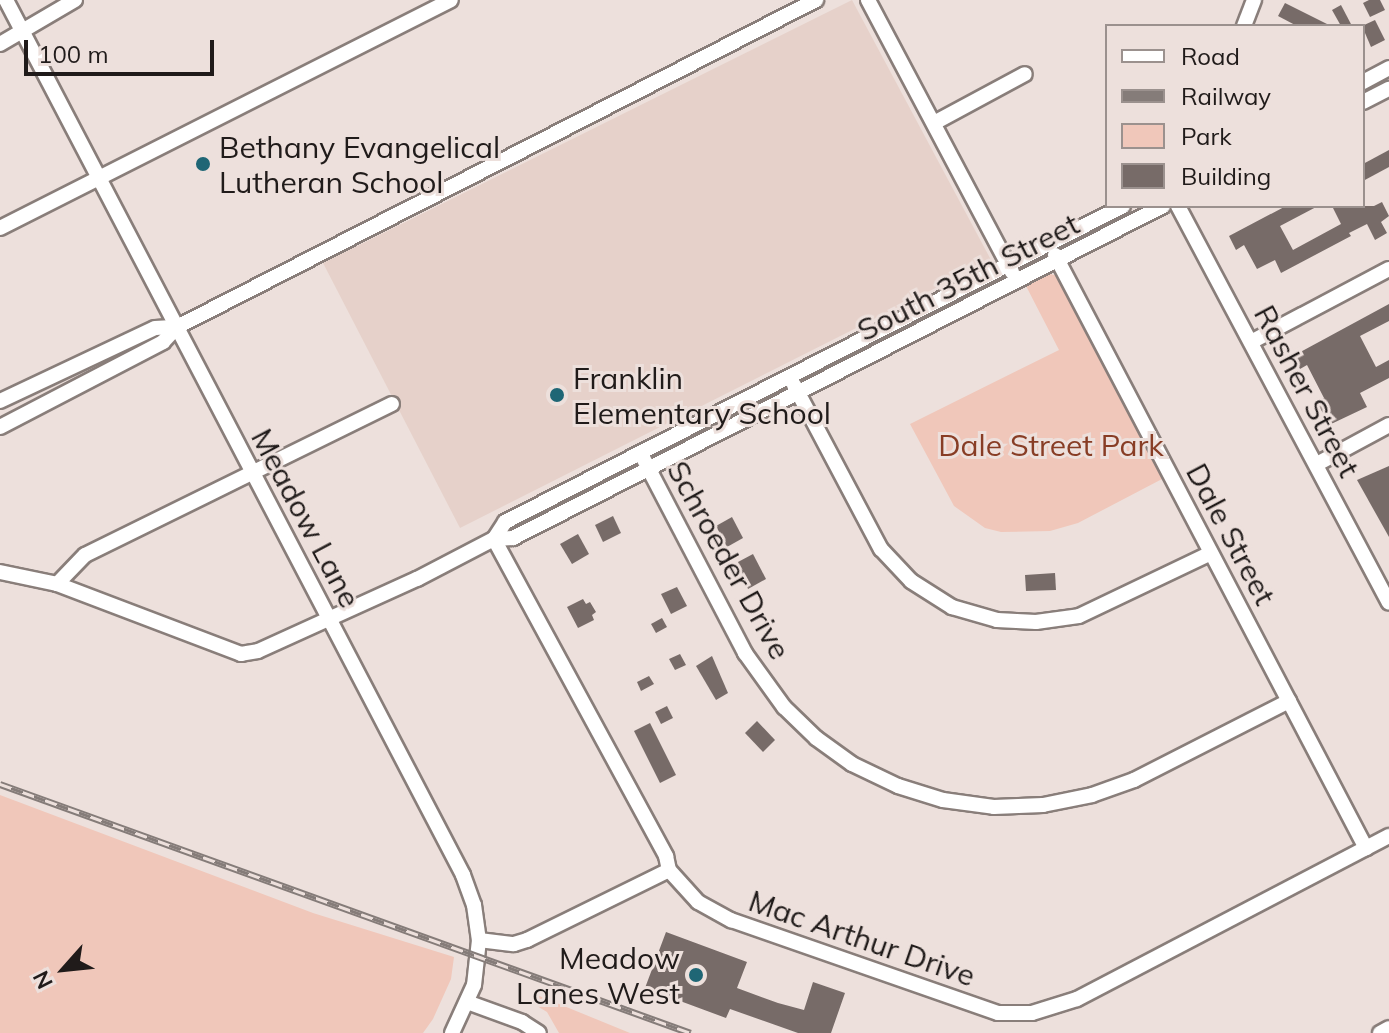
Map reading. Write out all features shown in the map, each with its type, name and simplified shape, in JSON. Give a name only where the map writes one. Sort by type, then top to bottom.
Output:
[{"type":"street","name":"Meadow Lane","points":[[6,0],[463,875],[474,905],[479,940],[474,985],[452,1033]]},
{"type":"street","points":[[0,44],[75,0]]},
{"type":"street","points":[[0,228],[451,0]]},
{"type":"street","points":[[0,427],[163,342],[177,327],[816,0]]},
{"type":"street","points":[[868,0],[1018,282]]},
{"type":"street","points":[[1244,24],[1250,1]]},
{"type":"street","points":[[1365,81],[1389,68]]},
{"type":"street","points":[[934,123],[1025,74]]},
{"type":"street","points":[[1365,101],[1389,89]]},
{"type":"street","name":"South 35th Street","points":[[494,539],[505,522],[1119,208]]},
{"type":"street","name":"South 35th Street","points":[[57,584],[241,654],[258,651],[494,539],[513,538],[1159,208]]},
{"type":"street","name":"Rasher Street","points":[[1179,208],[1384,581],[1389,602]]},
{"type":"street","name":"Dale Street","points":[[1050,244],[1366,848]]},
{"type":"street","points":[[1251,342],[1389,269]]},
{"type":"street","points":[[0,401],[155,328],[177,327]]},
{"type":"street","points":[[790,377],[881,549],[911,581],[952,607],[997,620],[1036,622],[1079,616],[1211,553]]},
{"type":"street","points":[[0,572],[57,584],[85,555],[392,404]]},
{"type":"street","points":[[1317,464],[1389,425]]},
{"type":"street","name":"Schroeder Drive","points":[[641,454],[745,653],[784,707],[816,738],[852,764],[898,786],[943,800],[994,807],[1043,805],[1092,795],[1134,780],[1289,701]]},
{"type":"street","name":"Mac Arthur Drive","points":[[494,539],[666,856],[669,870],[698,902],[731,920],[998,1013],[1032,1013],[1077,999],[1389,836]]},
{"type":"street","points":[[479,940],[514,944],[527,940],[669,870]]},
{"type":"street","points":[[467,1002],[522,1022],[539,1033]]},
{"type":"street","points":[[1380,1033],[1389,1028]]},
{"type":"shaded area","name":"Franklin Elementary School","points":[[852,0],[991,260],[460,528],[323,263]]},
{"type":"green space","name":"Dale Street Park","points":[[1046,273],[1058,276],[1164,478],[1078,523],[1050,531],[1001,532],[985,528],[954,506],[910,424],[1059,350],[1025,284]]},
{"type":"green space","points":[[0,795],[313,913],[454,957],[451,979],[433,1019],[423,1033],[0,1033]]},
{"type":"green space","points":[[537,995],[630,1033],[559,1033],[547,1012],[532,1003]]},
{"type":"building","points":[[1380,0],[1385,10],[1370,17],[1363,3]]},
{"type":"building","points":[[1285,3],[1327,24],[1293,24],[1278,16]]},
{"type":"building","points":[[1341,5],[1351,24],[1340,24],[1332,10]]},
{"type":"building","points":[[1375,20],[1385,40],[1371,47],[1365,25]]},
{"type":"building","points":[[1389,150],[1389,167],[1365,180],[1365,163]]},
{"type":"building","points":[[1382,202],[1389,216],[1381,222],[1387,233],[1375,240],[1367,224],[1349,233],[1351,236],[1281,273],[1275,260],[1257,269],[1244,245],[1236,250],[1229,236],[1282,208],[1314,208],[1280,226],[1293,250],[1341,224],[1333,208],[1374,206]]},
{"type":"building","points":[[1389,304],[1389,321],[1360,336],[1376,367],[1389,360],[1389,378],[1360,393],[1367,407],[1329,425],[1317,402],[1324,398],[1307,365],[1300,369],[1293,356]]},
{"type":"building","points":[[1389,466],[1389,537],[1357,480]]},
{"type":"building","points":[[613,516],[621,533],[603,542],[595,525]]},
{"type":"building","points":[[732,517],[743,538],[727,547],[716,526]]},
{"type":"building","points":[[578,534],[589,554],[572,564],[560,544]]},
{"type":"building","points":[[753,554],[766,579],[748,589],[738,562]]},
{"type":"building","points":[[1055,573],[1056,590],[1026,591],[1025,575]]},
{"type":"building","points":[[677,587],[687,606],[671,614],[661,594]]},
{"type":"building","points":[[583,599],[586,604],[590,602],[596,612],[592,615],[594,620],[578,628],[567,607]]},
{"type":"building","points":[[662,618],[667,627],[656,633],[651,624]]},
{"type":"building","points":[[680,654],[686,665],[675,670],[669,659]]},
{"type":"building","points":[[712,656],[728,693],[716,700],[696,666]]},
{"type":"building","points":[[649,676],[654,684],[641,691],[637,682]]},
{"type":"building","points":[[667,706],[673,718],[661,724],[655,712]]},
{"type":"building","points":[[757,721],[775,740],[763,752],[745,733]]},
{"type":"building","points":[[650,723],[676,775],[660,783],[634,731]]},
{"type":"building","name":"Meadow Lanes West","points":[[666,932],[747,962],[737,988],[778,1003],[804,1010],[813,982],[845,993],[831,1033],[798,1033],[730,1009],[726,1018],[645,988]]},
{"type":"railway","points":[[0,784],[691,1033]]},
{"type":"place","name":"Bethany Evangelical Lutheran School","points":[[203,164]]},
{"type":"place","name":"Franklin Elementary School","points":[[557,395]]},
{"type":"place","name":"Meadow Lanes West","points":[[696,975]]}]
